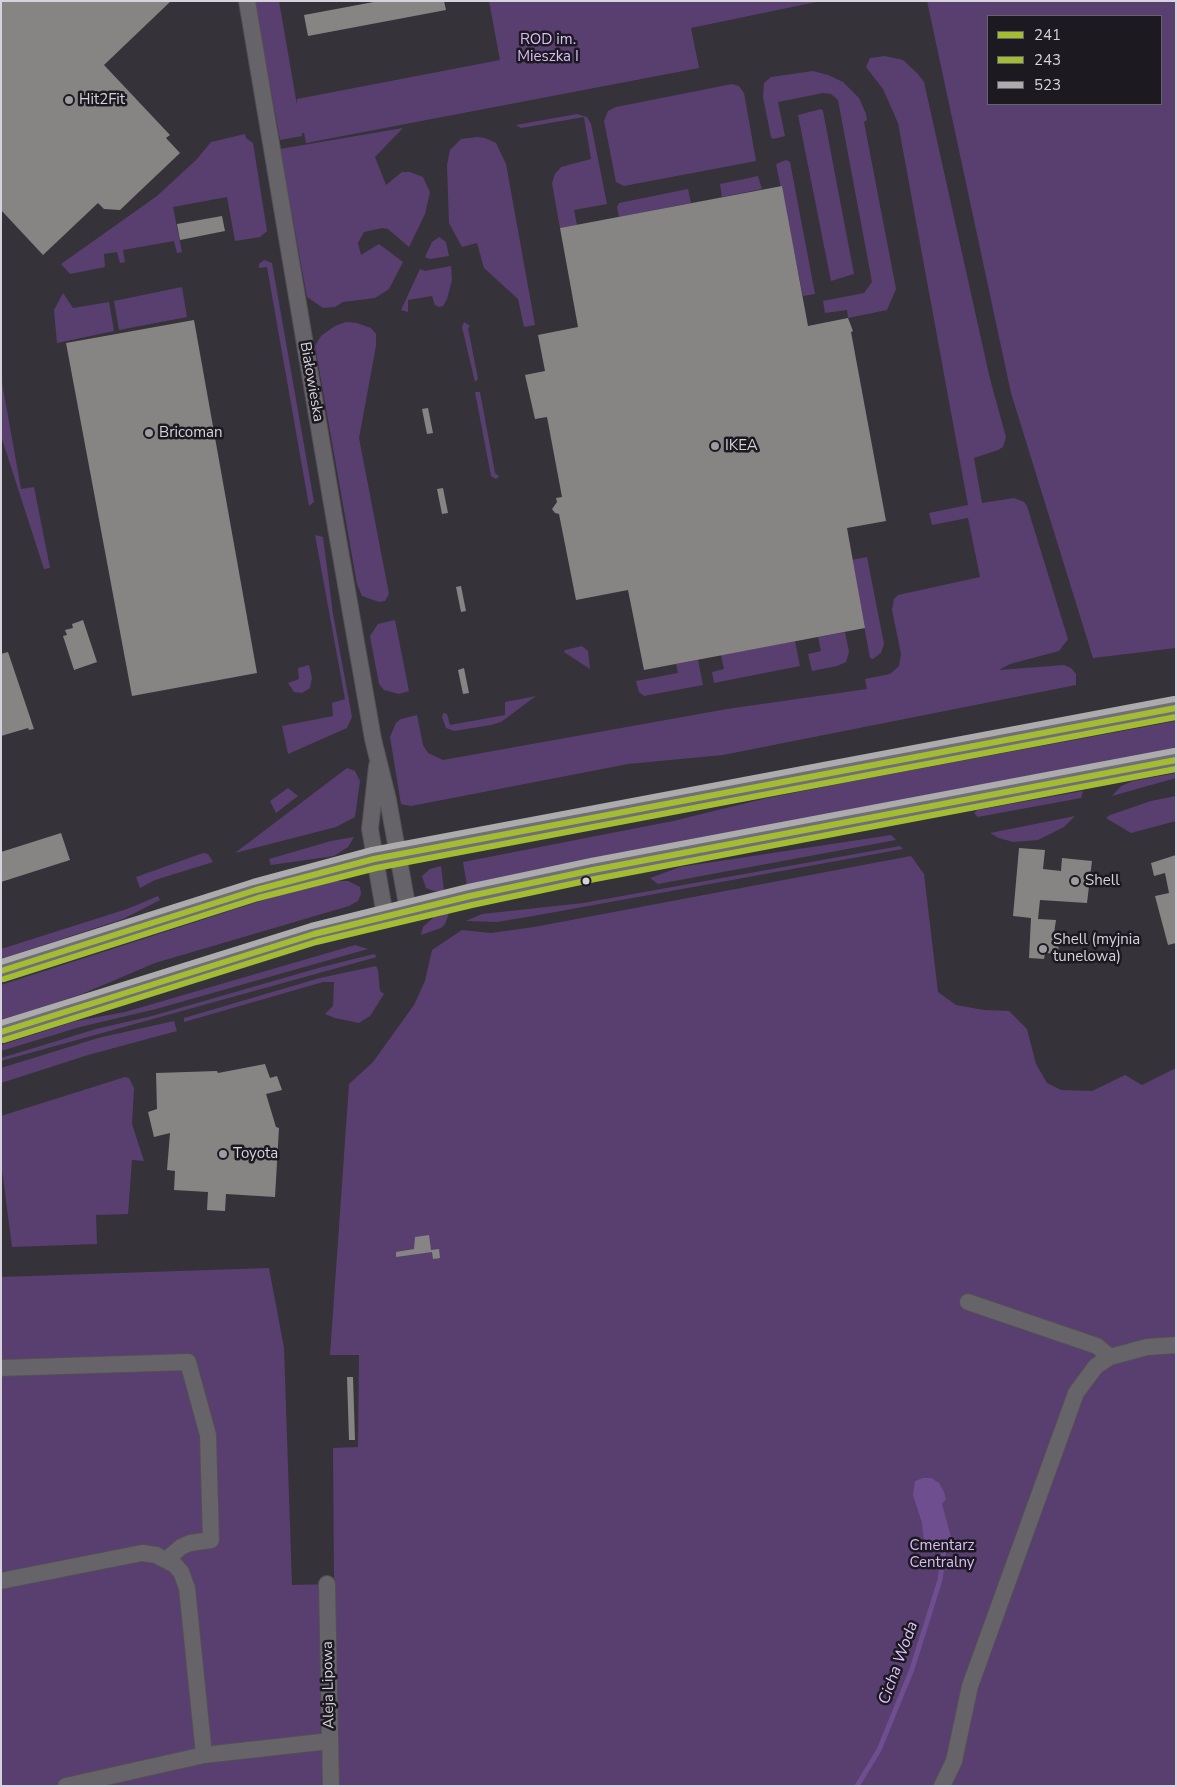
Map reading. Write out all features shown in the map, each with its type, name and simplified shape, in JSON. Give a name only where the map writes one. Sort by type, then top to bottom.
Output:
[{"type":"main road","points":[[1,971],[256,890],[374,859],[1176,708]]},
{"type":"main road","points":[[1,1032],[222,961],[314,934],[408,910],[593,870],[1176,760]]},
{"type":"street","name":"Białowieska","points":[[247,1],[378,762],[388,800],[408,910]]},
{"type":"street","name":"Białowieska","points":[[378,762],[370,819],[374,859],[385,916]]},
{"type":"street","points":[[968,1302],[1097,1346],[1110,1357]]},
{"type":"street","points":[[942,1786],[954,1761],[970,1686],[1070,1406],[1091,1372],[1110,1357],[1147,1347],[1176,1345]]},
{"type":"street","points":[[1,1368],[188,1362],[208,1435],[212,1540],[190,1542],[166,1560]]},
{"type":"street","points":[[1,1581],[142,1553],[156,1555],[181,1572],[187,1588],[204,1755]]},
{"type":"street","name":"Aleja Lipowa","points":[[327,1584],[331,1786]]},
{"type":"street","points":[[66,1786],[204,1755],[330,1741]]},
{"type":"green space","name":"ROD im. Mieszka I","points":[[255,1],[279,1],[297,105],[297,99],[500,60],[489,1],[821,1],[691,28],[699,68],[306,143],[304,133],[302,133],[302,136],[280,140]]},
{"type":"green space","points":[[927,1],[1176,1],[1176,648],[1093,658],[1011,393]]},
{"type":"green space","points":[[885,56],[903,60],[924,82],[990,379],[1006,437],[1003,447],[974,458],[982,503],[1014,498],[1024,502],[1027,506],[1068,639],[1059,651],[1010,664],[999,670],[1064,665],[1071,668],[1076,674],[1076,685],[723,755],[628,764],[411,806],[401,804],[390,737],[396,723],[401,719],[417,715],[423,745],[428,753],[443,760],[727,709],[867,689],[865,679],[890,674],[899,666],[901,654],[892,610],[894,599],[898,595],[980,577],[968,518],[932,525],[929,513],[968,505],[898,123],[883,89],[866,67],[870,58]]},
{"type":"green space","points":[[813,71],[843,82],[859,98],[866,114],[867,120],[864,122],[896,289],[887,310],[848,318],[847,310],[825,313],[823,301],[864,293],[872,282],[838,100],[831,94],[823,93],[778,102],[785,136],[773,139],[763,97],[764,83],[771,77]]},
{"type":"green space","points":[[732,84],[739,86],[744,93],[756,161],[624,186],[616,182],[604,121],[608,111],[616,107]]},
{"type":"green space","points":[[821,109],[823,111],[854,274],[831,281],[798,115]]},
{"type":"green space","points":[[577,114],[587,117],[591,124],[607,204],[574,210],[577,225],[560,228],[552,183],[555,174],[561,167],[591,159],[584,117],[521,128],[516,125]]},
{"type":"green space","points":[[403,128],[375,157],[386,185],[402,172],[410,172],[423,177],[430,192],[425,214],[409,247],[388,229],[382,228],[364,232],[358,243],[361,255],[379,244],[403,262],[389,289],[375,298],[343,302],[335,307],[323,308],[307,297],[280,149]]},
{"type":"green space","points":[[245,134],[246,138],[253,143],[267,231],[260,237],[235,241],[227,197],[173,207],[182,252],[177,253],[174,241],[123,250],[125,262],[120,263],[117,252],[104,254],[105,267],[70,274],[61,264],[157,196],[197,159],[211,142]]},
{"type":"green space","points":[[477,137],[496,143],[506,164],[535,325],[524,327],[518,299],[484,268],[477,243],[462,247],[449,223],[447,165],[450,150],[461,139]]},
{"type":"green space","points":[[786,160],[790,162],[815,294],[803,296],[776,164]]},
{"type":"green space","points":[[758,176],[762,189],[722,197],[720,184]]},
{"type":"green space","points":[[688,189],[691,203],[619,217],[617,207],[619,203]]},
{"type":"green space","points":[[439,237],[446,242],[449,256],[430,259],[425,257],[432,242]]},
{"type":"green space","points":[[264,260],[272,263],[314,502],[309,506],[267,267],[259,268],[259,264]]},
{"type":"green space","points":[[451,266],[452,280],[443,306],[435,305],[432,296],[408,300],[408,312],[401,310],[420,269],[425,271]]},
{"type":"green space","points":[[182,287],[187,317],[119,330],[114,301]]},
{"type":"green space","points":[[63,293],[73,308],[109,302],[114,331],[57,343],[54,310]]},
{"type":"green space","points":[[346,322],[357,323],[371,328],[376,334],[376,346],[359,438],[389,594],[385,601],[379,602],[362,596],[357,584],[315,346],[321,336],[335,326]]},
{"type":"green space","points":[[464,322],[470,326],[468,328],[478,379],[475,382],[462,327]]},
{"type":"green space","points":[[1,377],[21,489],[34,487],[50,568],[44,569],[1,436]]},
{"type":"green space","points":[[475,392],[480,392],[495,473],[499,476],[496,479],[491,476]]},
{"type":"green space","points":[[315,535],[323,537],[333,614],[352,717],[347,728],[288,754],[282,726],[333,716],[332,703],[345,699]]},
{"type":"green space","points":[[867,557],[884,644],[881,653],[873,659],[870,658],[852,560]]},
{"type":"green space","points":[[395,620],[409,691],[399,694],[384,690],[379,684],[370,636],[378,624]]},
{"type":"green space","points":[[845,632],[849,652],[846,662],[837,666],[812,671],[808,654],[821,651],[818,637]]},
{"type":"green space","points":[[795,641],[800,666],[714,683],[712,672],[724,669],[721,655]]},
{"type":"green space","points":[[582,646],[588,651],[590,669],[564,652],[565,650]]},
{"type":"green space","points":[[698,660],[703,685],[644,696],[639,692],[636,681],[678,673],[676,664]]},
{"type":"green space","points":[[309,665],[312,678],[310,688],[302,693],[294,692],[288,683],[299,679],[298,668]]},
{"type":"green space","points":[[536,696],[501,722],[491,725],[454,731],[446,728],[442,717],[443,713],[447,714],[450,725],[505,715],[505,702]]},
{"type":"green space","points":[[1176,721],[1176,749],[847,810],[467,886],[463,862],[673,821],[763,799],[848,782]]},
{"type":"green space","points":[[347,768],[355,771],[360,781],[355,817],[336,827],[235,853]]},
{"type":"green space","points":[[1176,773],[1176,778],[1112,796],[1121,786],[1133,781]]},
{"type":"green space","points":[[288,788],[298,796],[276,813],[270,801]]},
{"type":"green space","points":[[1083,791],[1081,798],[978,817],[974,813],[977,810]]},
{"type":"green space","points":[[1176,796],[1176,821],[1131,833],[1106,818],[1151,801]]},
{"type":"green space","points":[[1075,816],[1064,827],[1038,840],[1013,842],[990,833]]},
{"type":"green space","points":[[891,835],[896,840],[658,884],[650,878],[680,867]]},
{"type":"green space","points":[[354,837],[348,847],[334,856],[271,865],[269,859],[331,841]]},
{"type":"green space","points":[[900,846],[903,849],[533,916],[497,922],[466,921],[482,914],[583,903]]},
{"type":"green space","points":[[203,853],[208,854],[213,862],[155,880],[140,888],[136,877]]},
{"type":"green space","name":"Cmentarz Centralny","points":[[911,856],[924,874],[938,992],[956,1005],[984,1010],[1009,1011],[1027,1029],[1036,1064],[1047,1083],[1061,1090],[1092,1091],[1125,1075],[1142,1085],[1176,1068],[1176,1786],[1,1786],[1,1277],[269,1268],[284,1348],[292,1585],[334,1584],[333,1448],[358,1447],[359,1355],[330,1355],[349,1084],[373,1062],[414,1005],[425,981],[432,950],[462,930],[491,933],[534,927]]},
{"type":"green space","points":[[441,866],[444,891],[434,891],[426,888],[422,876],[430,869]]},
{"type":"green space","points":[[333,881],[348,881],[360,887],[361,894],[358,901],[349,906],[155,963],[82,994],[1,1021],[1,985],[279,895]]},
{"type":"green space","points":[[158,896],[160,900],[123,919],[1,959],[1,949],[127,909]]},
{"type":"green space","points":[[449,913],[445,924],[441,928],[421,935],[423,927],[434,917]]},
{"type":"green space","points":[[355,945],[368,949],[156,1009],[80,1027],[1,1051],[1,1045],[76,1021],[125,1012]]},
{"type":"green space","points":[[374,954],[377,957],[1,1061],[1,1058],[96,1029],[152,1016]]},
{"type":"green space","points":[[376,966],[380,991],[384,994],[370,1016],[359,1023],[325,1014],[333,1006],[334,982],[323,982],[184,1022],[184,1018],[320,978]]},
{"type":"green space","points":[[174,1021],[177,1031],[88,1055],[1,1083],[1,1068],[98,1038]]},
{"type":"green space","points":[[125,1077],[129,1078],[134,1088],[132,1124],[144,1161],[132,1160],[128,1214],[96,1215],[97,1244],[12,1247],[1,1162],[1,1116]]},
{"type":"shaded area","points":[[931,1478],[939,1483],[944,1492],[946,1499],[942,1504],[951,1537],[948,1545],[942,1540],[930,1544],[924,1542],[922,1523],[913,1495],[915,1481]]},
{"type":"building","name":"Hit2Fit","points":[[1,1],[171,1],[104,65],[170,135],[166,138],[180,153],[120,210],[104,209],[98,203],[43,255],[1,210]]},
{"type":"building","points":[[379,1],[444,1],[446,10],[308,36],[304,15]]},
{"type":"building","name":"IKEA","points":[[782,186],[808,326],[848,318],[853,331],[851,332],[886,521],[847,528],[865,628],[644,670],[628,590],[576,600],[559,514],[555,513],[552,509],[557,502],[556,498],[562,497],[547,417],[535,419],[525,375],[545,371],[538,335],[578,327],[560,228]]},
{"type":"building","points":[[222,216],[225,231],[180,240],[177,224]]},
{"type":"building","name":"Bricoman","points":[[194,320],[257,673],[132,696],[66,343]]},
{"type":"building","points":[[428,408],[433,433],[427,434],[422,409]]},
{"type":"building","points":[[443,488],[448,513],[442,514],[437,489]]},
{"type":"building","points":[[461,586],[466,611],[461,612],[456,587]]},
{"type":"building","points":[[83,620],[97,662],[74,670],[63,636],[67,635],[65,630],[73,628],[72,624]]},
{"type":"building","points":[[8,652],[34,729],[29,730],[28,728],[1,736],[1,654]]},
{"type":"building","points":[[464,668],[469,693],[463,694],[458,670]]},
{"type":"building","points":[[61,833],[70,860],[1,882],[1,852]]},
{"type":"building","points":[[1019,848],[1045,850],[1043,869],[1061,871],[1062,858],[1092,861],[1087,903],[1040,900],[1038,919],[1056,920],[1053,940],[1059,940],[1058,954],[1045,953],[1044,959],[1029,958],[1031,918],[1013,916]]},
{"type":"building","points":[[1176,855],[1176,943],[1168,945],[1155,896],[1169,893],[1165,873],[1154,876],[1151,863]]},
{"type":"building","name":"Toyota","points":[[265,1064],[270,1078],[277,1076],[282,1090],[266,1094],[276,1127],[279,1128],[275,1197],[226,1194],[225,1211],[207,1210],[208,1192],[174,1190],[175,1171],[167,1170],[170,1133],[154,1137],[148,1112],[157,1109],[156,1073],[217,1071],[218,1073]]},
{"type":"building","points":[[429,1235],[431,1250],[439,1249],[440,1258],[433,1259],[432,1252],[396,1257],[396,1252],[414,1249],[415,1237]]},
{"type":"building","points":[[347,1377],[353,1377],[355,1440],[349,1440]]},
{"type":"waterway","name":"Cicha Woda","points":[[857,1786],[879,1750],[912,1669],[940,1580],[945,1542]]},
{"type":"transit line","name":"523","points":[[1,962],[253,882],[372,850],[1174,699]]},
{"type":"transit line","name":"241","points":[[1,971],[256,890],[374,859],[1176,708]]},
{"type":"transit line","name":"243","points":[[4,979],[258,898],[376,868],[1176,717]]},
{"type":"transit line","name":"523","points":[[1,1023],[311,926],[468,887],[591,861],[1174,751]]},
{"type":"transit line","name":"241","points":[[1,1032],[314,934],[470,896],[593,870],[1176,760]]},
{"type":"transit line","name":"243","points":[[4,1040],[316,942],[472,905],[595,879],[1176,769]]},
{"type":"place","name":"Hit2Fit","points":[[69,100]]},
{"type":"place","name":"Bricoman","points":[[149,433]]},
{"type":"place","name":"IKEA","points":[[715,446]]},
{"type":"place","name":"Shell","points":[[1075,881]]},
{"type":"place","name":"Shell (myjnia tunelowa)","points":[[1043,949]]},
{"type":"place","name":"Toyota","points":[[223,1154]]}]
